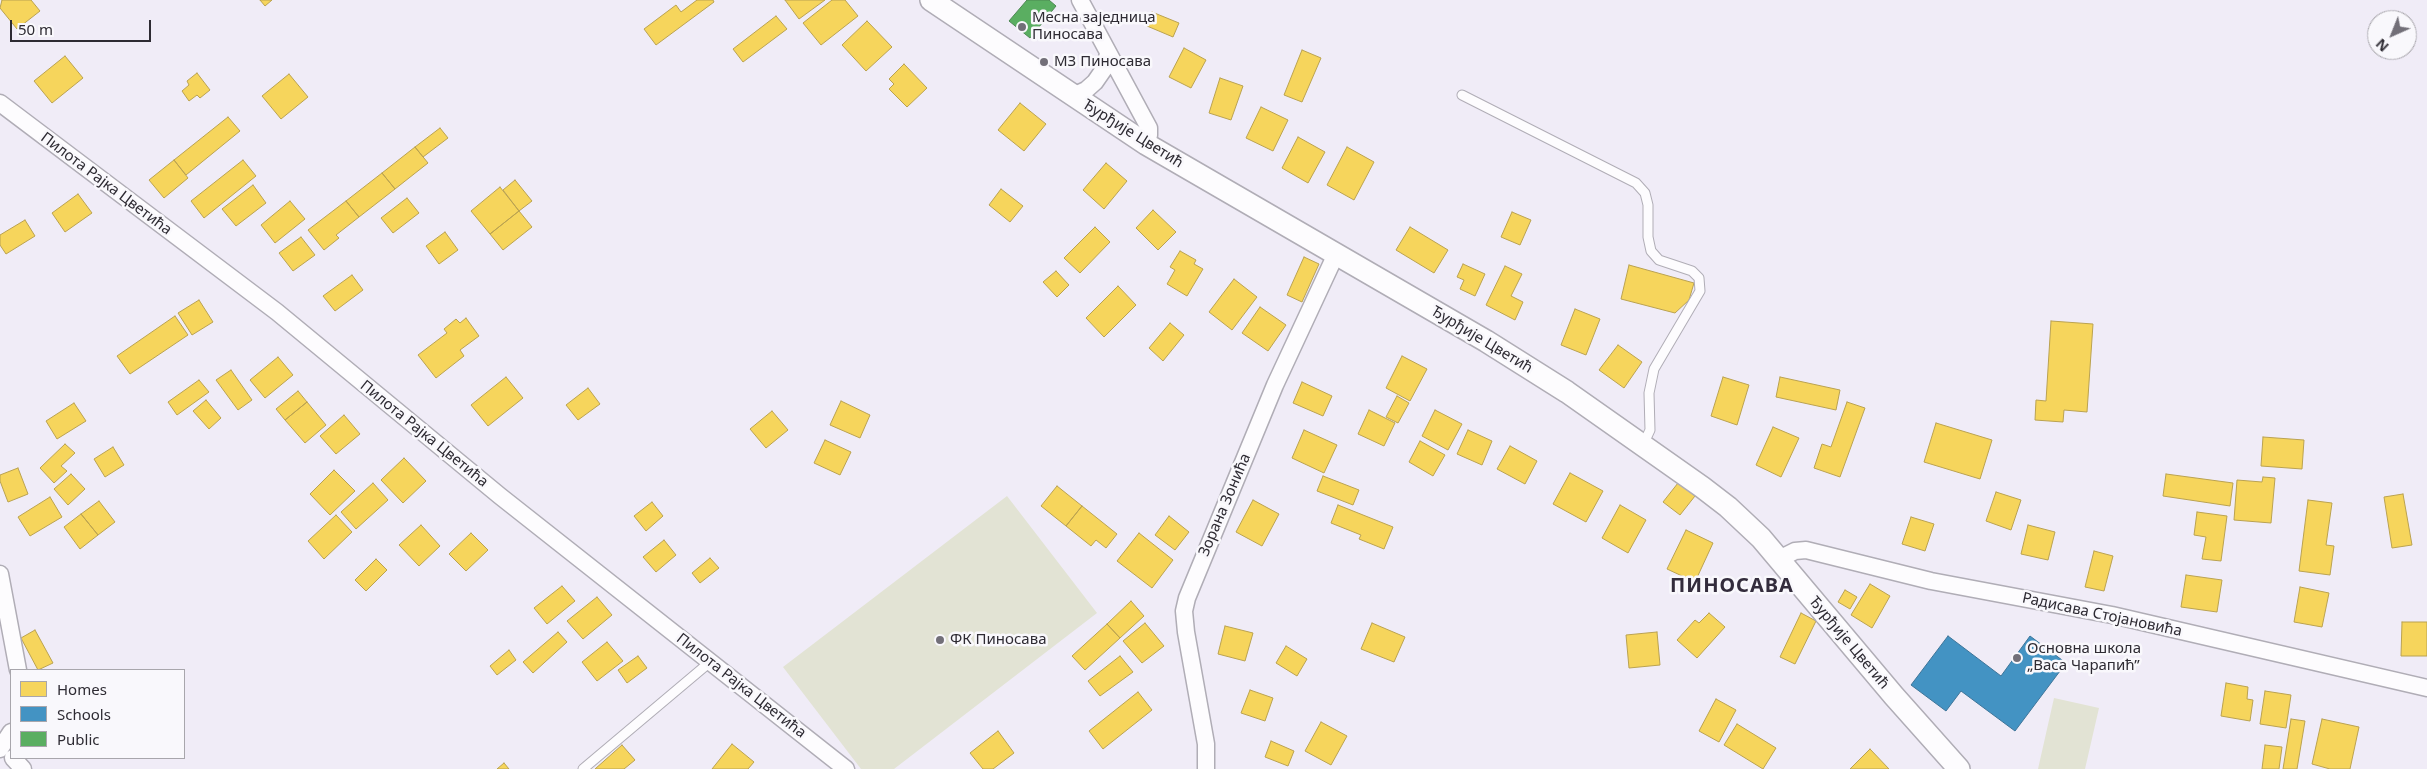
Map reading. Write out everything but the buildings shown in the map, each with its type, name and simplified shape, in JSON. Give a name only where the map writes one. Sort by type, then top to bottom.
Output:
[{"type":"street","name":"Ђурђије Цветић","points":[[931,0],[1146,144],[1494,346],[1568,392],[1728,507],[1779,559],[1894,696],[1959,769]]},
{"type":"street","points":[[1080,0],[1149,128],[1146,144]]},
{"type":"street","points":[[1073,96],[1086,90],[1095,82],[1104,69],[1108,54]]},
{"type":"street","name":"Пилота Рајка Цветића","points":[[0,103],[277,312],[500,496],[846,769]]},
{"type":"street","name":"Зорана Зонића","points":[[1206,769],[1206,744],[1186,632],[1184,611],[1186,598],[1275,384],[1336,254]]},
{"type":"street","name":"Радисава Стојановића","points":[[1779,559],[1795,551],[1806,550],[1931,581],[2121,618],[2427,688]]},
{"type":"street","points":[[0,574],[18,669]]},
{"type":"street","points":[[7,753],[10,737]]},
{"type":"street","points":[[13,759],[23,769]]},
{"type":"lane","points":[[1462,95],[1636,182],[1645,193],[1648,205],[1648,237],[1651,250],[1664,263],[1692,272],[1699,278],[1700,291],[1654,369],[1649,384],[1650,430],[1643,445]]},
{"type":"lane","points":[[583,769],[710,662]]},
{"type":"shaded area","name":"ФК Пиносава","points":[[1007,496],[1097,613],[894,769],[861,769],[783,667]]},
{"type":"shaded area","points":[[2054,698],[2099,708],[2085,769],[2038,769]]},
{"type":"place","name":"Месна заједница Пиносава","points":[[1022,27]]},
{"type":"place","name":"МЗ Пиносава","points":[[1044,62]]},
{"type":"place","name":"ФК Пиносава","points":[[940,640]]},
{"type":"place","name":"Основна школа „Васа Чарапић”","points":[[2017,658]]},
{"type":"district","name":"ПИНОСАВА","points":[[1732,586]]}]
